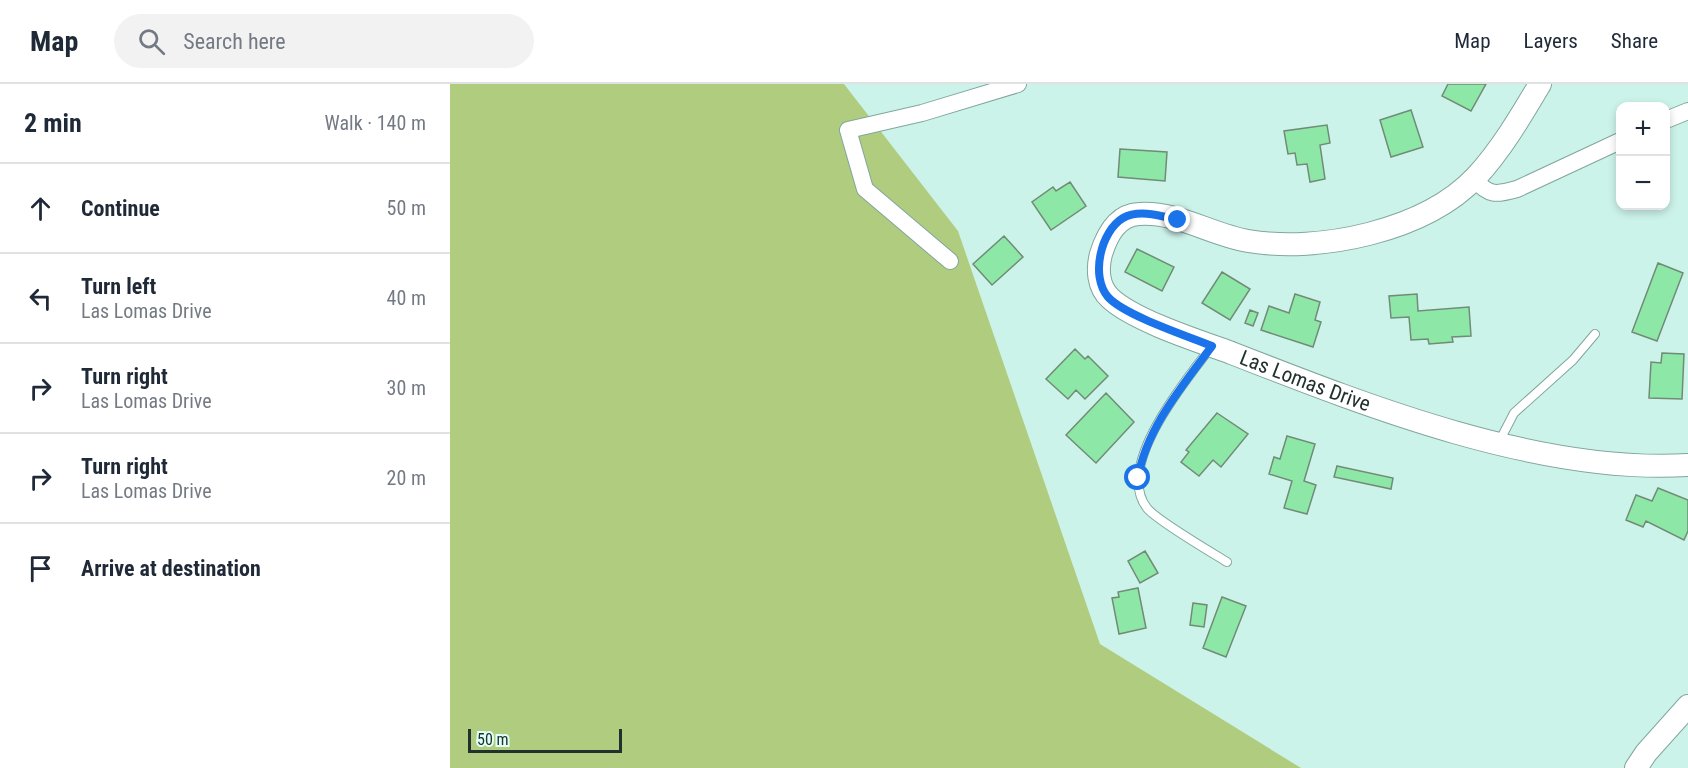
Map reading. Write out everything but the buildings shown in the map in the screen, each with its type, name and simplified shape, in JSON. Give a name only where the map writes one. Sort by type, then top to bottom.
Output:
[{"type":"street","points":[[950,261],[865,189],[848,129],[922,113],[1018,84]]},
{"type":"street","name":"Las Lomas Drive","points":[[1540,84],[1474,179],[1457,193],[1407,221],[1363,236],[1314,244],[1266,244],[1241,240],[1178,220],[1149,214],[1123,218],[1110,232],[1099,265],[1101,285],[1109,298],[1142,317],[1212,346],[1382,409],[1499,442],[1593,463],[1633,466],[1688,465]]},
{"type":"street","points":[[1670,118],[1688,111]]},
{"type":"street","points":[[1474,179],[1484,190],[1503,193],[1518,189],[1616,143]]},
{"type":"street","points":[[1636,768],[1646,753],[1688,706]]},
{"type":"lane","points":[[1499,442],[1514,413],[1573,360],[1595,334]]},
{"type":"lane","points":[[1212,346],[1185,382],[1148,443],[1141,459],[1138,492],[1147,510],[1227,562]]},
{"type":"green space","points":[[450,84],[844,84],[958,231],[1100,644],[1301,768],[450,768]]},
{"type":"route","points":[[1138,478],[1141,459],[1148,443],[1185,382],[1212,346],[1142,317],[1109,298],[1101,285],[1099,265],[1110,232],[1123,218],[1139,213],[1178,220]]}]
